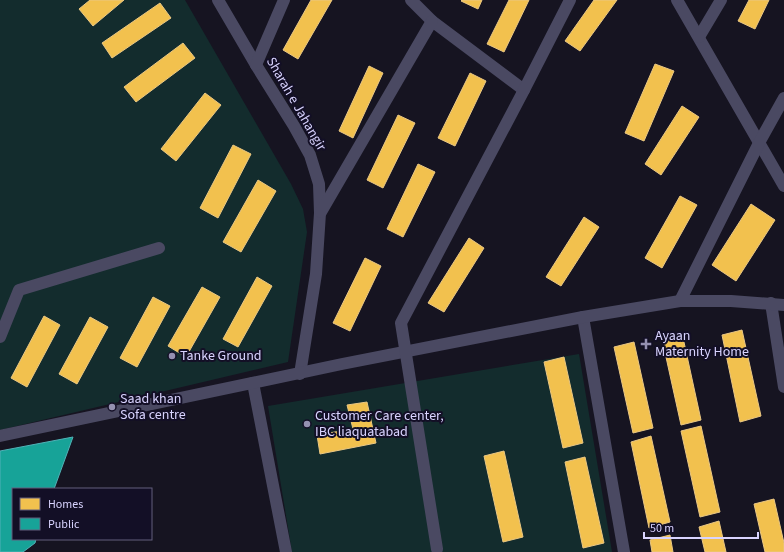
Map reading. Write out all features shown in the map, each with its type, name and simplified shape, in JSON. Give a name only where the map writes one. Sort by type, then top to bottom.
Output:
[{"type":"street","name":"Sharah e Jahangir","points":[[218,0],[294,126],[310,155],[320,184],[320,213],[316,274],[300,374]]},
{"type":"street","points":[[256,65],[284,0]]},
{"type":"street","points":[[411,0],[432,21],[524,90]]},
{"type":"street","points":[[437,549],[401,322],[570,0]]},
{"type":"street","points":[[677,0],[784,186]]},
{"type":"street","points":[[699,38],[721,0]]},
{"type":"street","points":[[320,213],[432,21]]},
{"type":"street","points":[[680,301],[760,142],[784,98]]},
{"type":"street","points":[[0,337],[19,290],[159,248]]},
{"type":"street","points":[[0,436],[405,351],[583,317],[680,301],[731,301],[784,305]]},
{"type":"street","points":[[771,303],[784,387]]},
{"type":"street","points":[[583,317],[624,552]]},
{"type":"street","points":[[254,383],[286,552]]},
{"type":"green space","points":[[0,0],[185,0],[291,184],[303,209],[307,232],[288,362],[0,430]]},
{"type":"green space","points":[[579,354],[612,552],[292,552],[268,406]]},
{"type":"building: Homes","points":[[90,0],[124,0],[93,26],[79,9]]},
{"type":"building: Homes","points":[[311,0],[332,0],[298,59],[283,50]]},
{"type":"building: Homes","points":[[482,0],[478,9],[461,1]]},
{"type":"building: Homes","points":[[509,0],[529,0],[504,52],[487,44]]},
{"type":"building: Homes","points":[[594,0],[617,0],[580,51],[565,41]]},
{"type":"building: Homes","points":[[749,0],[769,0],[755,29],[738,21]]},
{"type":"building: Homes","points":[[160,3],[171,18],[112,58],[102,43]]},
{"type":"building: Homes","points":[[183,43],[195,58],[136,102],[124,87]]},
{"type":"building: Homes","points":[[655,64],[674,71],[644,141],[625,133]]},
{"type":"building: Homes","points":[[369,66],[383,73],[353,138],[339,131]]},
{"type":"building: Homes","points":[[470,73],[486,81],[455,146],[438,138]]},
{"type":"building: Homes","points":[[205,93],[221,105],[176,161],[161,149]]},
{"type":"building: Homes","points":[[682,106],[699,117],[661,175],[645,164]]},
{"type":"building: Homes","points":[[398,115],[415,123],[383,188],[367,180]]},
{"type":"building: Homes","points":[[233,145],[251,154],[218,218],[200,208]]},
{"type":"building: Homes","points":[[418,164],[435,172],[403,237],[387,229]]},
{"type":"building: Homes","points":[[258,180],[276,191],[241,252],[223,242]]},
{"type":"building: Homes","points":[[680,196],[697,205],[662,268],[645,258]]},
{"type":"building: Homes","points":[[751,204],[775,220],[736,281],[712,265]]},
{"type":"building: Homes","points":[[584,217],[599,227],[561,286],[546,277]]},
{"type":"building: Homes","points":[[469,238],[484,248],[444,312],[428,303]]},
{"type":"building: Homes","points":[[365,258],[381,266],[350,331],[333,323]]},
{"type":"building: Homes","points":[[257,277],[272,286],[238,347],[223,339]]},
{"type":"building: Homes","points":[[202,287],[220,297],[186,357],[168,346]]},
{"type":"building: Homes","points":[[153,297],[170,306],[137,367],[120,358]]},
{"type":"building: Homes","points":[[44,316],[60,325],[27,387],[11,378]]},
{"type":"building: Homes","points":[[90,317],[108,327],[77,384],[59,374]]},
{"type":"building: Homes","points":[[742,330],[761,416],[740,422],[722,335]]},
{"type":"building: Homes","points":[[682,333],[701,420],[681,425],[662,339]]},
{"type":"building: Homes","points":[[634,342],[653,428],[633,433],[614,347]]},
{"type":"building: Homes","points":[[564,357],[583,443],[563,448],[544,362]]},
{"type":"building: Homes","points":[[367,402],[376,443],[320,454],[317,435],[353,429],[347,405]]},
{"type":"building: Homes","points":[[701,426],[720,512],[700,517],[681,431]]},
{"type":"building: Homes","points":[[651,436],[670,522],[649,528],[631,442]]},
{"type":"building: Homes","points":[[504,451],[523,537],[503,542],[484,456]]},
{"type":"building: Homes","points":[[585,457],[604,543],[583,548],[565,462]]},
{"type":"building: Homes","points":[[774,499],[784,543],[784,552],[765,552],[754,504]]},
{"type":"building: Homes","points":[[719,521],[726,552],[705,552],[699,527]]},
{"type":"building: Homes","points":[[670,535],[673,552],[652,552],[650,540]]},
{"type":"building: Public","points":[[73,437],[54,488],[12,488],[12,540],[36,540],[35,543],[23,552],[0,552],[0,451]]},
{"type":"place","name":"Ayaan Maternity Home","points":[[646,344]]},
{"type":"place","name":"Tanke Ground","points":[[172,356]]},
{"type":"place","name":"Saad khan Sofa centre","points":[[112,407]]},
{"type":"place","name":"Customer Care center, IBC liaquatabad","points":[[307,424]]}]
